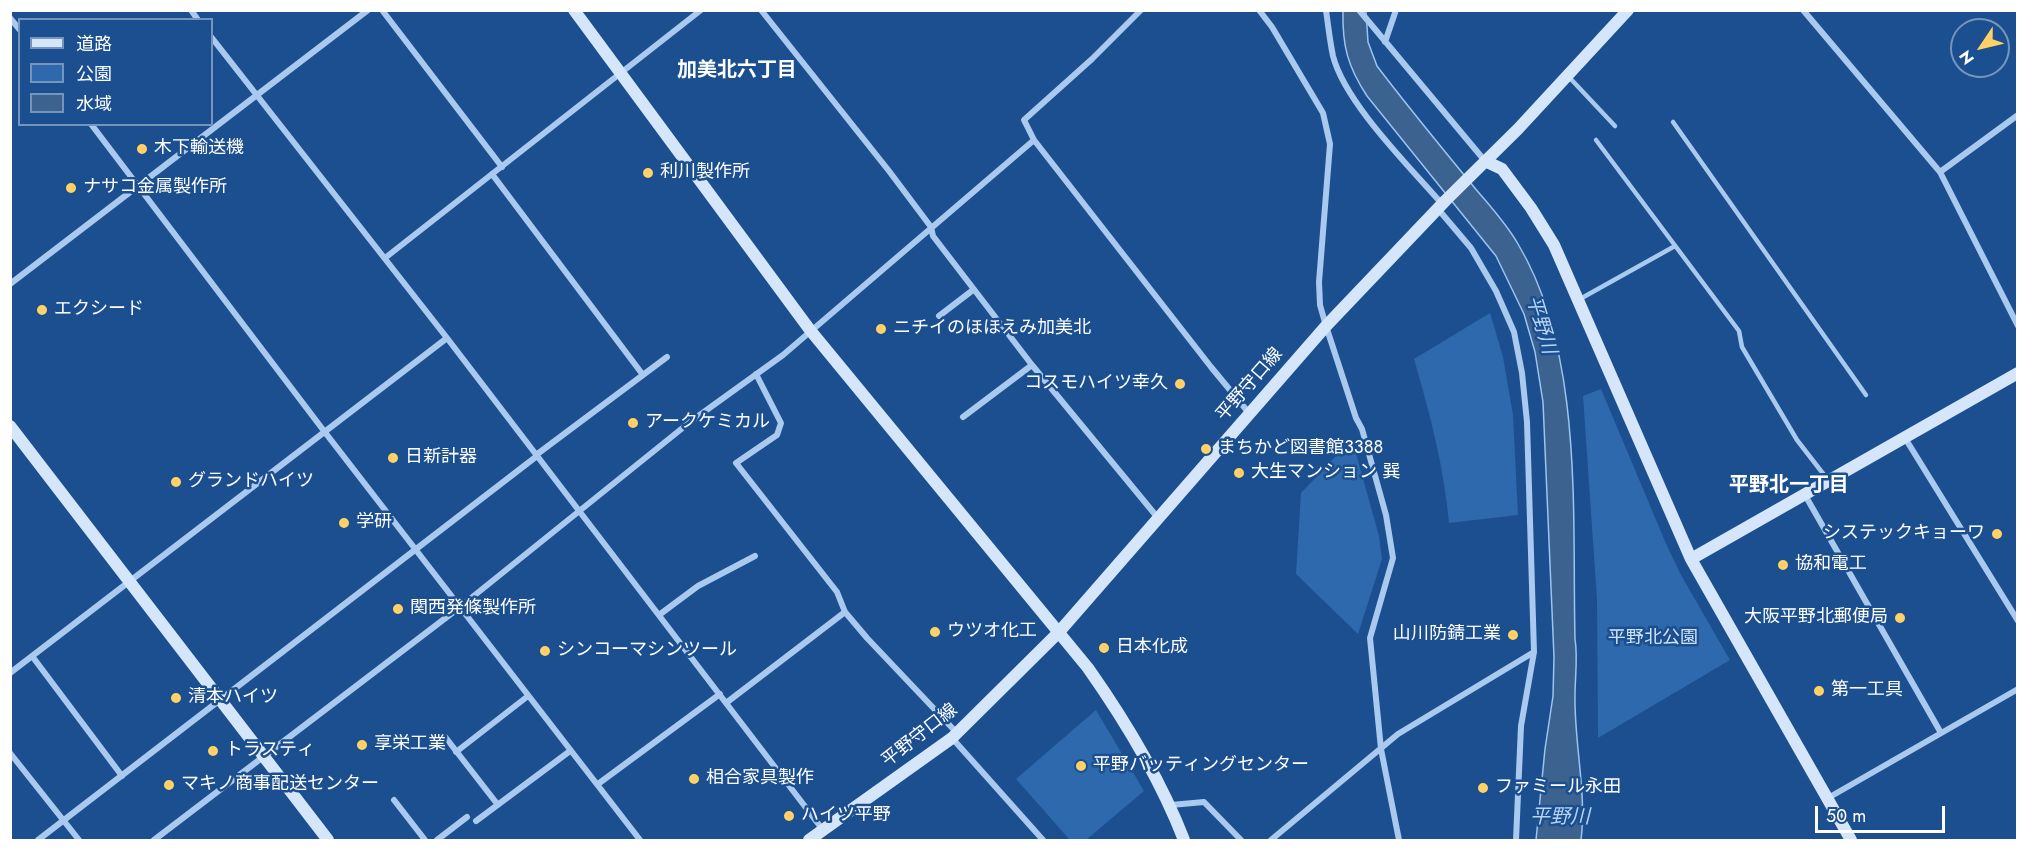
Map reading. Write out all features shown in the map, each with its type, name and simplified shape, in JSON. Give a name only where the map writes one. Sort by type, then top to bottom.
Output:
[{"type":"street","points":[[10,284],[368,10]]},
{"type":"street","points":[[382,10],[502,167]]},
{"type":"street","points":[[574,10],[810,330],[1059,632],[1113,704],[1147,759],[1171,805],[1184,840]]},
{"type":"street","points":[[385,258],[701,10]]},
{"type":"street","points":[[761,10],[889,171],[931,227],[933,236],[973,290],[1158,518]]},
{"type":"street","points":[[1141,10],[1092,59],[1024,120],[1034,140],[1210,367],[1249,413]]},
{"type":"street","points":[[1259,10],[1272,27],[1323,113],[1330,144],[1319,282],[1320,305],[1356,418],[1362,429],[1386,514],[1393,558],[1370,638],[1381,749],[1399,840]]},
{"type":"street","points":[[1326,10],[1333,56],[1346,86],[1382,135],[1442,204],[1496,291],[1514,332],[1522,373],[1527,422],[1534,652],[1521,726],[1516,840]]},
{"type":"street","points":[[1359,10],[1485,161],[1502,169],[1531,208],[1554,245],[1691,560],[1851,840]]},
{"type":"street","points":[[1385,42],[1396,10]]},
{"type":"street","name":"平野守口線","points":[[808,840],[824,831],[955,735],[1059,632],[1326,326],[1568,76],[1628,10]]},
{"type":"street","points":[[1803,10],[1940,172],[2018,326]]},
{"type":"street","points":[[213,39],[447,338],[824,831]]},
{"type":"street","points":[[1940,172],[2018,115]]},
{"type":"street","points":[[92,126],[324,431],[640,840]]},
{"type":"street","points":[[154,840],[460,607],[690,423],[783,355],[1034,140]]},
{"type":"street","points":[[492,174],[643,375]]},
{"type":"street","points":[[939,316],[973,290]]},
{"type":"street","points":[[10,673],[447,338]]},
{"type":"street","points":[[38,840],[667,357]]},
{"type":"street","points":[[963,417],[1032,365]]},
{"type":"street","points":[[1691,560],[2018,373]]},
{"type":"street","points":[[756,374],[781,423],[777,435],[736,463],[837,592],[845,612],[955,735],[1043,840]]},
{"type":"street","points":[[10,426],[328,840]]},
{"type":"street","points":[[1905,437],[2018,621]]},
{"type":"street","points":[[1805,495],[1941,733]]},
{"type":"street","points":[[659,615],[698,586],[755,556]]},
{"type":"street","points":[[726,703],[845,612]]},
{"type":"street","points":[[1271,840],[1398,734],[1534,652]]},
{"type":"street","points":[[32,656],[122,776]]},
{"type":"street","points":[[1827,798],[2018,689]]},
{"type":"street","points":[[597,784],[720,694]]},
{"type":"street","points":[[456,752],[528,696]]},
{"type":"street","points":[[446,738],[498,805]]},
{"type":"street","points":[[476,821],[570,751]]},
{"type":"street","points":[[10,753],[80,840]]},
{"type":"street","points":[[394,800],[425,840]]},
{"type":"street","points":[[1171,805],[1204,802],[1241,840]]},
{"type":"street","points":[[437,840],[468,817]]},
{"type":"lane","points":[[1568,76],[1615,126]]},
{"type":"lane","points":[[1673,122],[1866,395]]},
{"type":"lane","points":[[1596,140],[1739,331],[1742,347],[1797,440],[1828,480]]},
{"type":"lane","points":[[1579,299],[1675,246]]},
{"type":"green space","points":[[1490,313],[1503,357],[1513,415],[1518,515],[1449,523],[1436,441],[1414,359]]},
{"type":"green space","name":"平野北公園","points":[[1601,389],[1667,546],[1730,660],[1598,738],[1597,599],[1583,396]]},
{"type":"green space","points":[[1352,439],[1379,536],[1382,559],[1358,634],[1296,574],[1301,493]]},
{"type":"green space","name":"平野バッティングセンター","points":[[1096,710],[1144,791],[1086,840],[1070,840],[1016,779]]},
{"type":"water","name":"平野川","points":[[1343,10],[1366,11],[1368,42],[1377,66],[1513,236],[1539,287],[1554,335],[1564,385],[1573,489],[1575,713],[1582,804],[1581,840],[1536,840],[1553,696],[1554,657],[1543,402],[1535,352],[1524,314],[1496,256],[1360,85],[1345,45]]},
{"type":"place","name":"木下輸送機","points":[[142,149]]},
{"type":"place","name":"利川製作所","points":[[648,173]]},
{"type":"place","name":"ナサコ金属製作所","points":[[71,188]]},
{"type":"place","name":"エクシード","points":[[42,310]]},
{"type":"place","name":"ニチイのほほえみ加美北","points":[[881,329]]},
{"type":"place","name":"コスモハイツ幸久","points":[[1180,384]]},
{"type":"place","name":"アークケミカル","points":[[633,423]]},
{"type":"place","name":"まちかど図書館3388","points":[[1206,449]]},
{"type":"place","name":"日新計器","points":[[393,458]]},
{"type":"place","name":"大生マンション 巽","points":[[1239,473]]},
{"type":"place","name":"グランドハイツ","points":[[176,482]]},
{"type":"place","name":"学研","points":[[344,523]]},
{"type":"place","name":"システックキョーワ","points":[[1997,534]]},
{"type":"place","name":"協和電工","points":[[1783,565]]},
{"type":"place","name":"関西発條製作所","points":[[398,609]]},
{"type":"place","name":"大阪平野北郵便局","points":[[1900,618]]},
{"type":"place","name":"ウツオ化工","points":[[935,632]]},
{"type":"place","name":"山川防錆工業","points":[[1513,635]]},
{"type":"place","name":"日本化成","points":[[1104,648]]},
{"type":"place","name":"シンコーマシンツール","points":[[545,651]]},
{"type":"place","name":"第一工具","points":[[1819,691]]},
{"type":"place","name":"清本ハイツ","points":[[176,698]]},
{"type":"place","name":"享栄工業","points":[[362,745]]},
{"type":"place","name":"トラスティ","points":[[213,751]]},
{"type":"place","name":"平野バッティングセンター","points":[[1081,766]]},
{"type":"place","name":"相合家具製作","points":[[694,779]]},
{"type":"place","name":"マキノ商事配送センター","points":[[169,785]]},
{"type":"place","name":"ファミール永田","points":[[1483,788]]},
{"type":"place","name":"ハイツ平野","points":[[789,816]]},
{"type":"district","name":"加美北六丁目","points":[[737,71]]},
{"type":"district","name":"平野北一丁目","points":[[1789,486]]}]
